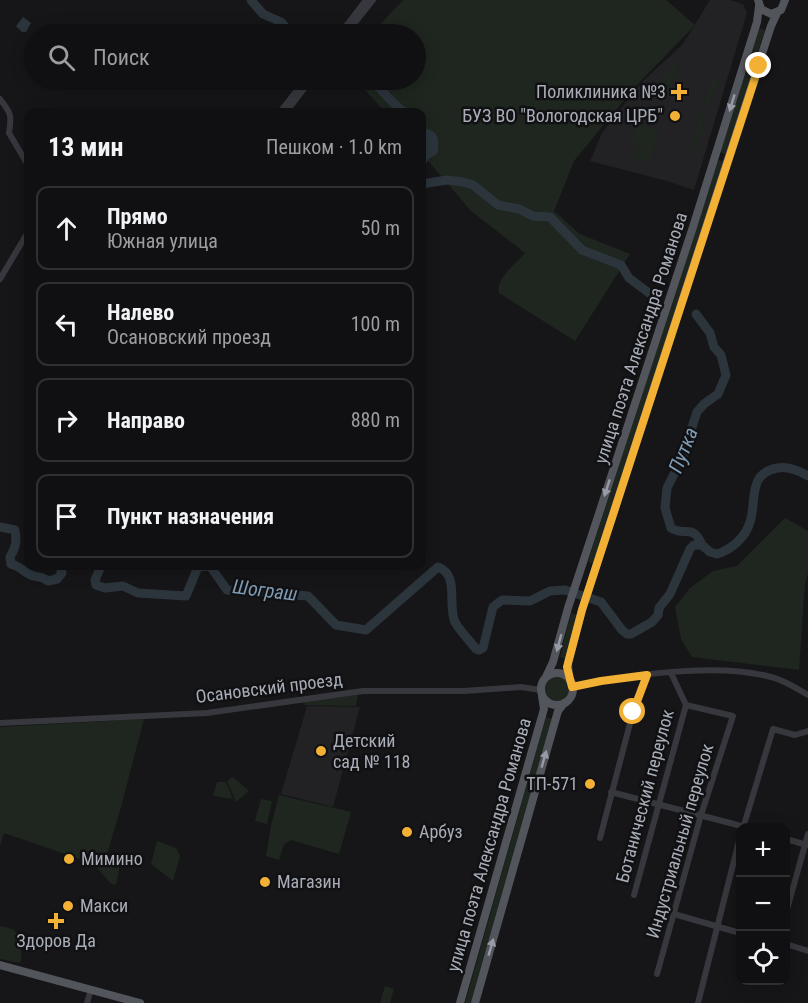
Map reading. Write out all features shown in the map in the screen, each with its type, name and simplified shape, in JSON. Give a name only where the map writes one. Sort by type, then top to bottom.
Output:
[{"type":"main road","name":"улица поэта Александра Романова","points":[[571,683],[567,667],[582,610],[771,26],[783,8],[785,0]]},
{"type":"main road","name":"улица поэта Александра Романова","points":[[546,677],[554,662],[568,608],[693,227],[757,22],[759,3]]},
{"type":"main road","points":[[759,3],[765,13],[777,14]]},
{"type":"main road","points":[[557,673],[562,674],[571,683],[571,696],[564,703],[551,704],[542,693],[543,681],[546,677],[557,673]]},
{"type":"main road","name":"улица поэта Александра Романова","points":[[460,1003],[544,709],[542,693]]},
{"type":"main road","name":"улица поэта Александра Романова","points":[[475,1003],[558,711],[564,703]]},
{"type":"main road","points":[[0,965],[140,1003]]},
{"type":"street","points":[[348,24],[366,0]]},
{"type":"street","points":[[354,24],[373,0]]},
{"type":"street","points":[[283,108],[297,90]]},
{"type":"street","points":[[289,108],[303,90]]},
{"type":"street","points":[[0,99],[10,111],[12,118],[9,133],[24,158]]},
{"type":"street","points":[[0,279],[24,239]]},
{"type":"street","points":[[571,683],[671,673],[748,672],[774,677],[808,695]]},
{"type":"street","points":[[671,673],[686,705]]},
{"type":"street","points":[[600,837],[633,712],[647,675]]},
{"type":"street","name":"Осановский проезд","points":[[0,723],[207,713],[363,692],[464,691],[521,687],[542,693]]},
{"type":"street","name":"Индустриальный переулок","points":[[657,974],[701,815],[733,716],[686,705]]},
{"type":"street","name":"Ботанический переулок","points":[[634,895],[686,705]]},
{"type":"street","points":[[746,823],[773,729],[795,735],[808,731]]},
{"type":"street","points":[[611,792],[736,825]]},
{"type":"street","points":[[790,900],[807,845],[808,834]]},
{"type":"street","points":[[790,840],[807,845]]},
{"type":"street","points":[[698,1003],[736,856]]},
{"type":"street","points":[[674,914],[736,932]]},
{"type":"street","points":[[790,945],[808,951]]},
{"type":"street","points":[[87,1003],[91,989]]},
{"type":"shaded area","points":[[403,0],[666,0],[695,25],[634,88],[574,161],[554,211],[580,234],[630,254],[575,341],[499,293],[503,277],[525,253],[471,211],[426,159],[426,108],[381,108],[365,90],[426,90],[426,24],[380,24]]},
{"type":"shaded area","name":"Поликлиника №3","points":[[710,0],[730,0],[743,4],[747,13],[694,190],[590,161],[602,133],[643,81],[683,44]]},
{"type":"shaded area","points":[[23,17],[31,23],[24,24],[24,32],[16,26]]},
{"type":"shaded area","points":[[759,28],[765,30],[725,154],[720,152]]},
{"type":"shaded area","points":[[675,61],[679,62],[669,97],[653,92]]},
{"type":"shaded area","points":[[712,79],[717,80],[719,85],[715,88],[709,105],[704,104]]},
{"type":"shaded area","points":[[701,113],[705,114],[701,125],[705,131],[700,134],[695,151],[690,150]]},
{"type":"shaded area","points":[[637,124],[659,130],[650,162],[634,157],[638,145],[631,142]]},
{"type":"shaded area","points":[[426,129],[435,133],[438,139],[437,154],[427,157],[426,156]]},
{"type":"shaded area","points":[[717,160],[723,161],[593,564],[588,562]]},
{"type":"shaded area","points":[[785,518],[808,531],[808,573],[805,584],[799,670],[692,657],[681,639],[675,607],[690,588],[713,571],[737,566]]},
{"type":"shaded area","points":[[571,613],[578,615],[566,659],[560,657]]},
{"type":"shaded area","points":[[557,677],[565,681],[569,689],[565,697],[557,701],[549,697],[545,689],[549,681]]},
{"type":"shaded area","points":[[358,695],[356,706],[304,705],[305,701]]},
{"type":"shaded area","name":"Детский сад № 118","points":[[307,706],[360,707],[333,807],[281,794]]},
{"type":"shaded area","points":[[546,717],[553,719],[472,1003],[465,1003]]},
{"type":"shaded area","points":[[144,719],[105,861],[120,865],[116,885],[111,884],[94,864],[4,833],[0,847],[0,727]]},
{"type":"shaded area","points":[[233,777],[249,791],[236,802],[227,781]]},
{"type":"shaded area","points":[[217,782],[226,782],[233,799],[213,796]]},
{"type":"shaded area","points":[[279,795],[351,812],[339,854],[291,840],[284,844],[279,860],[266,856]]},
{"type":"shaded area","points":[[261,799],[272,801],[267,824],[255,821]]},
{"type":"shaded area","points":[[157,841],[176,848],[180,856],[173,881],[151,864]]},
{"type":"shaded area","points":[[0,926],[13,929],[16,933],[21,946],[20,963],[0,959]]},
{"type":"shaded area","points":[[385,986],[394,989],[390,1003],[380,1003]]},
{"type":"waterway","name":"Путка","points":[[251,0],[263,14],[283,24]]},
{"type":"waterway","name":"Путка","points":[[381,90],[399,108]]},
{"type":"waterway","name":"Путка","points":[[426,142],[433,146],[433,151],[426,155]]},
{"type":"waterway","name":"Путка","points":[[426,183],[447,180],[463,182],[473,185],[498,205],[519,209],[533,216],[550,217],[582,250],[621,265],[629,278],[653,296]]},
{"type":"waterway","name":"Путка","points":[[696,314],[710,333],[714,347],[721,355],[726,375],[718,394],[697,412],[690,442],[667,488],[665,508],[671,528],[692,532],[699,538],[702,545]]},
{"type":"waterway","name":"Шограш","points":[[213,570],[227,590],[308,596],[336,625],[366,630],[438,567],[445,571],[451,583],[455,622],[479,650],[483,648],[493,607],[502,600],[530,601],[550,591],[565,590],[601,602],[622,630],[631,634],[652,622],[658,615],[659,608],[670,594],[690,549],[694,545],[702,545],[710,552],[717,554],[733,546],[741,538],[750,522],[755,489],[761,476],[777,468],[793,469],[808,476]]},
{"type":"waterway","name":"Шограш","points":[[0,527],[15,530],[16,541],[10,557],[11,564],[48,581],[57,579],[62,573],[61,570]]},
{"type":"waterway","name":"Шограш","points":[[99,570],[95,580],[96,585],[105,588],[123,586],[138,593],[186,596],[197,570]]},
{"type":"place","name":"Поликлиника №3","points":[[679,92]]},
{"type":"place","name":"БУЗ ВО \"Вологодская ЦРБ\"","points":[[675,116]]},
{"type":"place","name":"Детский сад № 118","points":[[321,751]]},
{"type":"place","name":"ТП-571","points":[[590,784]]},
{"type":"place","name":"Арбуз","points":[[407,832]]},
{"type":"place","name":"Мимино","points":[[69,859]]},
{"type":"place","name":"Магазин","points":[[265,882]]},
{"type":"place","name":"Макси","points":[[68,906]]},
{"type":"place","name":"Здоров Да","points":[[56,921]]},
{"type":"route","points":[[633,712],[647,675],[572,687],[567,667],[582,610],[759,66]]}]
